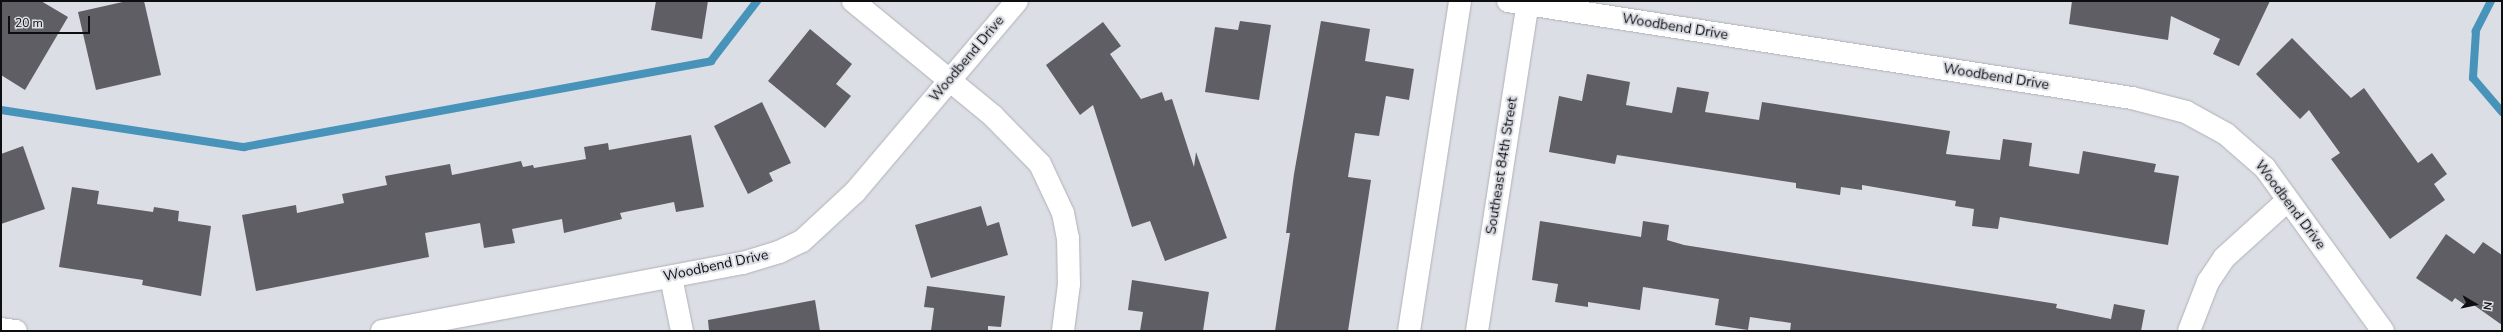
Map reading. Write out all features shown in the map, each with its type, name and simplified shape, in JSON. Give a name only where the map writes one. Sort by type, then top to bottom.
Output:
[{"type":"street","points":[[854,1],[1022,144],[1053,188],[1068,238],[1069,284],[1063,331]]},
{"type":"street","name":"Woodbend Drive","points":[[382,331],[743,263],[779,252],[802,241],[855,192],[1017,1]]},
{"type":"street","points":[[1409,331],[1460,1]]},
{"type":"street","name":"Woodbend Drive","points":[[1521,2],[2159,103],[2208,122],[2241,145],[2265,168],[2383,331]]},
{"type":"street","name":"Southeast 84th Street","points":[[1477,331],[1521,2]]},
{"type":"street","points":[[2189,331],[2208,282],[2224,258],[2288,200]]},
{"type":"street","points":[[672,277],[682,331]]},
{"type":"street","points":[[1,329],[16,331]]},
{"type":"building","points":[[1,1],[41,1],[68,17],[25,90],[1,75]]},
{"type":"building","points":[[127,1],[144,1],[161,75],[96,90],[78,12]]},
{"type":"building","points":[[656,1],[708,1],[702,39],[651,30]]},
{"type":"building","points":[[2072,1],[2270,1],[2239,66],[2213,54],[2220,39],[2171,16],[2168,40],[2069,24]]},
{"type":"building","points":[[1240,21],[1271,25],[1259,100],[1205,92],[1215,27],[1238,30]]},
{"type":"building","points":[[1321,21],[1370,29],[1365,61],[1414,69],[1409,100],[1386,96],[1379,136],[1355,133],[1348,177],[1371,180],[1348,331],[1275,331],[1290,233],[1286,233],[1294,174]]},
{"type":"building","points":[[1103,22],[1121,46],[1110,54],[1141,99],[1162,92],[1165,101],[1172,99],[1194,167],[1196,152],[1227,238],[1165,261],[1150,221],[1132,227],[1093,105],[1080,115],[1046,65]]},
{"type":"building","points":[[810,29],[852,64],[836,84],[851,96],[825,128],[768,81]]},
{"type":"building","points":[[2292,38],[2351,98],[2364,88],[2418,163],[2432,153],[2447,174],[2434,184],[2445,200],[2390,239],[2331,159],[2340,153],[2309,110],[2300,119],[2256,74]]},
{"type":"building","points":[[1587,74],[1630,82],[1626,105],[1672,113],[1677,87],[1709,92],[1705,112],[1759,120],[1762,102],[1950,131],[1946,154],[2000,160],[2003,139],[2032,143],[2029,166],[2079,174],[2083,151],[2156,164],[2154,172],[2179,176],[2168,245],[2000,217],[1998,229],[1972,226],[1974,209],[1955,206],[1956,201],[1862,185],[1862,190],[1841,187],[1840,195],[1796,188],[1796,183],[1617,155],[1615,164],[1549,152],[1559,96],[1582,101]]},
{"type":"building","points":[[762,102],[791,163],[769,173],[773,181],[748,194],[714,126]]},
{"type":"building","points":[[691,135],[704,207],[676,212],[674,202],[620,213],[622,219],[564,233],[562,219],[512,229],[515,243],[484,248],[480,223],[425,233],[429,257],[256,291],[242,215],[296,205],[297,213],[344,203],[342,194],[387,185],[385,176],[450,164],[452,175],[521,161],[523,167],[533,165],[534,168],[586,159],[584,147],[608,143],[609,150]]},
{"type":"building","points":[[23,146],[45,209],[1,224],[1,154]]},
{"type":"building","points":[[72,187],[99,191],[97,204],[153,212],[154,207],[179,211],[178,221],[211,226],[201,296],[142,285],[143,280],[59,267]]},
{"type":"building","points":[[981,206],[987,226],[999,222],[1008,255],[931,278],[915,225]]},
{"type":"building","points":[[1540,221],[1641,237],[1643,221],[1669,225],[1667,240],[1684,245],[2057,304],[2056,308],[2111,319],[2114,304],[2145,310],[2141,331],[1790,331],[1791,323],[1750,317],[1748,330],[1715,325],[1719,299],[1643,287],[1640,310],[1588,302],[1588,307],[1555,302],[1558,284],[1532,280]]},
{"type":"building","points":[[2446,234],[2474,254],[2483,242],[2502,255],[2502,325],[2471,303],[2468,307],[2455,298],[2452,302],[2416,278]]},
{"type":"building","points":[[1132,280],[1209,292],[1203,331],[1140,331],[1143,312],[1128,310]]},
{"type":"building","points":[[927,286],[1005,296],[1001,327],[988,326],[988,331],[931,331],[934,308],[924,307]]},
{"type":"building","points":[[815,300],[820,331],[709,331],[708,320]]},
{"type":"waterway","points":[[1,110],[244,147],[711,61],[757,1]]},
{"type":"waterway","points":[[2491,1],[2476,31],[2473,78],[2502,112]]}]
